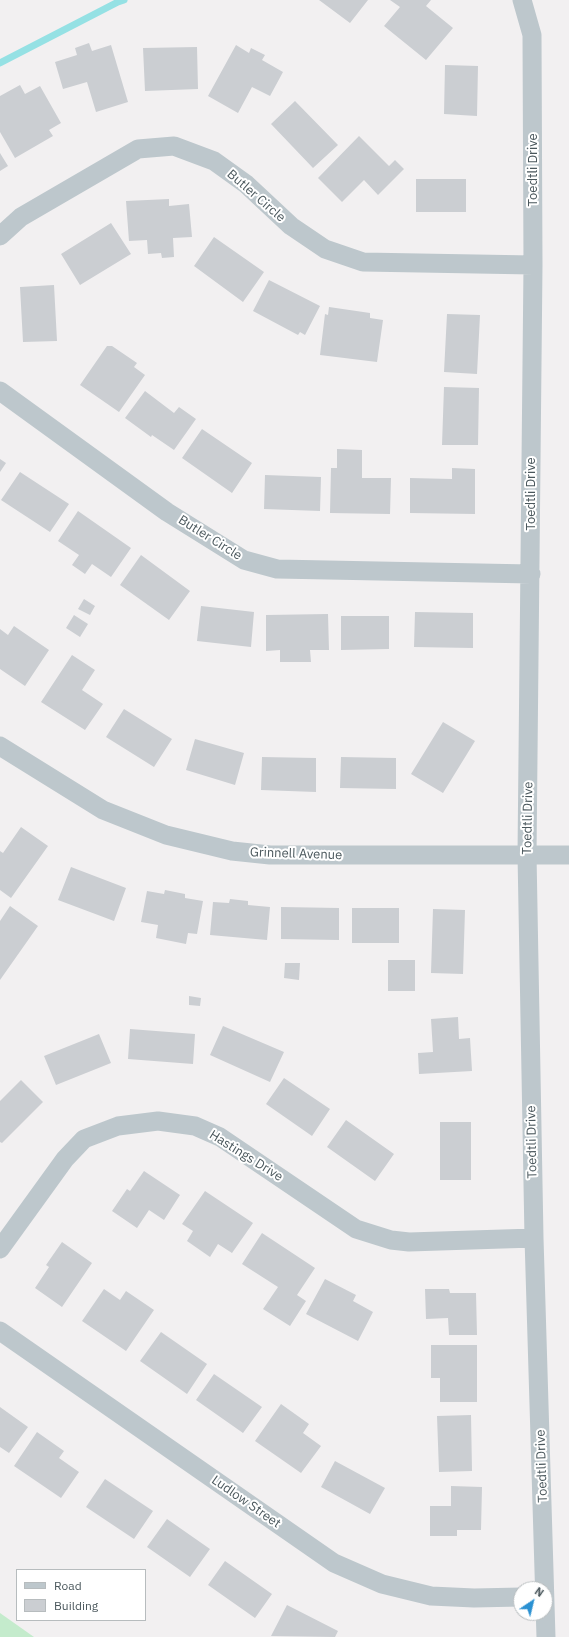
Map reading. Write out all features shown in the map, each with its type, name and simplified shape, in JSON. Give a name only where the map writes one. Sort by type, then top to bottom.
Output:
[{"type":"street","name":"Toedtli Drive","points":[[522,0],[532,35],[533,265],[527,854],[534,1238],[545,1581]]},
{"type":"street","name":"Butler Circle","points":[[0,236],[21,217],[138,149],[174,146],[214,161],[246,184],[291,226],[325,249],[363,262],[533,265]]},
{"type":"street","name":"Butler Circle","points":[[0,391],[167,512],[244,560],[277,568],[530,574]]},
{"type":"street","name":"Grinnell Avenue","points":[[0,746],[103,810],[166,835],[232,851],[270,855],[569,855]]},
{"type":"street","name":"Hastings Drive","points":[[0,1249],[65,1159],[84,1139],[118,1126],[158,1121],[195,1126],[220,1137],[356,1229],[391,1240],[409,1242],[534,1238]]},
{"type":"street","name":"Ludlow Street","points":[[0,1331],[334,1564],[379,1583],[431,1596],[474,1598],[513,1597]]},
{"type":"street","name":"Toedtli Drive","points":[[546,1621],[546,1637]]},
{"type":"green space","points":[[0,1613],[34,1637],[0,1637]]},
{"type":"building","points":[[319,0],[368,0],[350,23]]},
{"type":"building","points":[[390,0],[431,0],[426,6],[453,28],[426,60],[384,26],[400,7]]},
{"type":"building","points":[[89,43],[92,51],[111,45],[128,102],[96,112],[87,82],[63,89],[55,62],[77,55],[75,48]]},
{"type":"building","points":[[236,45],[249,53],[251,48],[265,55],[262,60],[283,72],[270,96],[252,87],[238,113],[208,96]]},
{"type":"building","points":[[197,47],[198,89],[145,91],[143,48]]},
{"type":"building","points":[[445,65],[478,66],[477,116],[444,114]]},
{"type":"building","points":[[20,85],[25,94],[40,86],[61,123],[49,130],[53,136],[15,158],[0,132],[0,96]]},
{"type":"building","points":[[295,101],[338,145],[313,168],[271,124]]},
{"type":"building","points":[[359,136],[389,166],[395,160],[404,169],[378,195],[364,180],[342,202],[318,178]]},
{"type":"building","points":[[0,153],[8,166],[0,171]]},
{"type":"building","points":[[416,179],[466,179],[466,212],[416,212]]},
{"type":"building","points":[[169,199],[169,206],[189,204],[192,237],[173,238],[174,257],[162,258],[161,253],[148,254],[147,240],[129,241],[126,201]]},
{"type":"building","points":[[111,223],[131,254],[80,285],[61,254]]},
{"type":"building","points":[[214,237],[264,272],[243,302],[194,266]]},
{"type":"building","points":[[269,280],[320,306],[305,335],[300,332],[298,335],[253,311]]},
{"type":"building","points":[[54,285],[57,341],[23,342],[20,287]]},
{"type":"building","points":[[329,307],[370,313],[370,318],[383,320],[377,362],[320,355],[325,314],[328,315]]},
{"type":"building","points":[[447,314],[480,315],[477,374],[444,372]]},
{"type":"building","points":[[107,346],[112,346],[137,363],[134,367],[145,375],[119,412],[80,385]]},
{"type":"building","points":[[444,387],[479,388],[478,445],[442,445]]},
{"type":"building","points":[[145,391],[174,413],[179,407],[196,419],[174,450],[152,435],[151,437],[125,418]]},
{"type":"building","points":[[202,429],[252,463],[232,493],[182,458]]},
{"type":"building","points":[[337,449],[362,450],[362,478],[391,478],[390,514],[330,513],[331,468],[337,468]]},
{"type":"building","points":[[0,459],[6,463],[0,472]]},
{"type":"building","points":[[452,468],[475,469],[475,514],[410,513],[410,478],[452,479]]},
{"type":"building","points":[[20,472],[69,504],[50,532],[1,500]]},
{"type":"building","points":[[265,475],[321,477],[320,511],[264,509]]},
{"type":"building","points":[[78,511],[131,548],[111,577],[92,564],[85,574],[72,565],[79,555],[58,541]]},
{"type":"building","points":[[141,555],[190,591],[169,620],[120,585]]},
{"type":"building","points":[[84,599],[95,606],[90,615],[78,609]]},
{"type":"building","points":[[201,606],[254,612],[251,647],[197,641]]},
{"type":"building","points":[[415,612],[473,613],[473,648],[414,647]]},
{"type":"building","points":[[328,614],[329,650],[310,650],[311,662],[280,662],[280,650],[266,651],[266,615]]},
{"type":"building","points":[[74,615],[88,624],[80,637],[66,628]]},
{"type":"building","points":[[341,616],[389,616],[389,649],[341,650]]},
{"type":"building","points":[[14,626],[49,650],[25,686],[0,669],[0,629],[8,635]]},
{"type":"building","points":[[72,655],[95,670],[82,690],[103,704],[85,730],[41,702]]},
{"type":"building","points":[[124,709],[172,739],[154,767],[106,737]]},
{"type":"building","points":[[443,722],[475,741],[443,793],[411,774]]},
{"type":"building","points":[[195,739],[244,753],[235,785],[186,770]]},
{"type":"building","points":[[262,757],[316,758],[316,792],[261,790]]},
{"type":"building","points":[[341,757],[396,758],[396,789],[340,788]]},
{"type":"building","points":[[21,827],[48,846],[11,898],[0,890],[0,851],[3,853]]},
{"type":"building","points":[[71,867],[126,888],[114,921],[58,900]]},
{"type":"building","points":[[165,890],[185,894],[185,898],[203,901],[197,934],[188,933],[186,944],[156,938],[158,925],[141,922],[147,891],[164,894]]},
{"type":"building","points":[[230,899],[248,901],[248,905],[270,907],[267,940],[210,935],[213,902],[229,903]]},
{"type":"building","points":[[10,906],[38,926],[0,980],[0,921]]},
{"type":"building","points":[[281,907],[339,908],[339,940],[281,939]]},
{"type":"building","points":[[352,908],[399,908],[399,943],[352,943]]},
{"type":"building","points":[[433,909],[465,910],[463,974],[431,973]]},
{"type":"building","points":[[388,960],[415,960],[415,991],[388,991]]},
{"type":"building","points":[[285,963],[300,963],[299,980],[284,978]]},
{"type":"building","points":[[189,996],[201,998],[200,1006],[189,1005]]},
{"type":"building","points":[[458,1017],[459,1039],[470,1038],[472,1071],[419,1074],[418,1053],[433,1052],[431,1019]]},
{"type":"building","points":[[223,1026],[284,1052],[270,1082],[210,1055]]},
{"type":"building","points":[[130,1029],[195,1034],[193,1064],[128,1059]]},
{"type":"building","points":[[99,1034],[111,1063],[56,1085],[44,1056]]},
{"type":"building","points":[[284,1078],[330,1109],[312,1136],[266,1104]]},
{"type":"building","points":[[21,1080],[43,1102],[2,1143],[0,1142],[0,1101]]},
{"type":"building","points":[[346,1120],[394,1154],[375,1181],[327,1147]]},
{"type":"building","points":[[440,1122],[471,1122],[471,1180],[440,1180]]},
{"type":"building","points":[[144,1171],[180,1195],[164,1220],[149,1210],[137,1228],[112,1211],[127,1189],[130,1191]]},
{"type":"building","points":[[205,1191],[253,1223],[232,1253],[218,1244],[210,1257],[187,1241],[193,1231],[182,1224]]},
{"type":"building","points":[[262,1233],[315,1268],[297,1295],[306,1301],[290,1326],[263,1309],[278,1287],[242,1264]]},
{"type":"building","points":[[62,1242],[92,1263],[62,1307],[35,1288],[49,1267],[46,1265]]},
{"type":"building","points":[[325,1279],[356,1295],[353,1301],[373,1312],[358,1341],[306,1314]]},
{"type":"building","points":[[104,1289],[120,1300],[126,1291],[154,1310],[126,1351],[82,1321]]},
{"type":"building","points":[[425,1289],[449,1289],[450,1293],[476,1293],[477,1335],[449,1335],[448,1318],[426,1319]]},
{"type":"building","points":[[161,1332],[207,1364],[187,1394],[140,1361]]},
{"type":"building","points":[[431,1345],[477,1345],[477,1402],[440,1402],[440,1378],[431,1378]]},
{"type":"building","points":[[214,1374],[262,1407],[243,1433],[196,1400]]},
{"type":"building","points":[[281,1404],[309,1424],[303,1433],[321,1446],[301,1473],[255,1441]]},
{"type":"building","points":[[0,1407],[28,1427],[9,1453],[0,1447]]},
{"type":"building","points":[[471,1415],[472,1471],[439,1472],[437,1416]]},
{"type":"building","points":[[37,1432],[64,1451],[59,1458],[79,1472],[61,1498],[14,1466]]},
{"type":"building","points":[[335,1461],[385,1488],[370,1514],[321,1487]]},
{"type":"building","points":[[105,1479],[153,1511],[134,1539],[86,1507]]},
{"type":"building","points":[[451,1486],[482,1487],[481,1530],[457,1530],[457,1536],[430,1536],[430,1506],[451,1506]]},
{"type":"building","points":[[167,1519],[210,1549],[190,1577],[147,1547]]},
{"type":"building","points":[[225,1561],[272,1594],[255,1618],[208,1585]]},
{"type":"building","points":[[287,1605],[338,1631],[335,1637],[271,1636]]},
{"type":"waterway","points":[[0,63],[124,0]]}]
